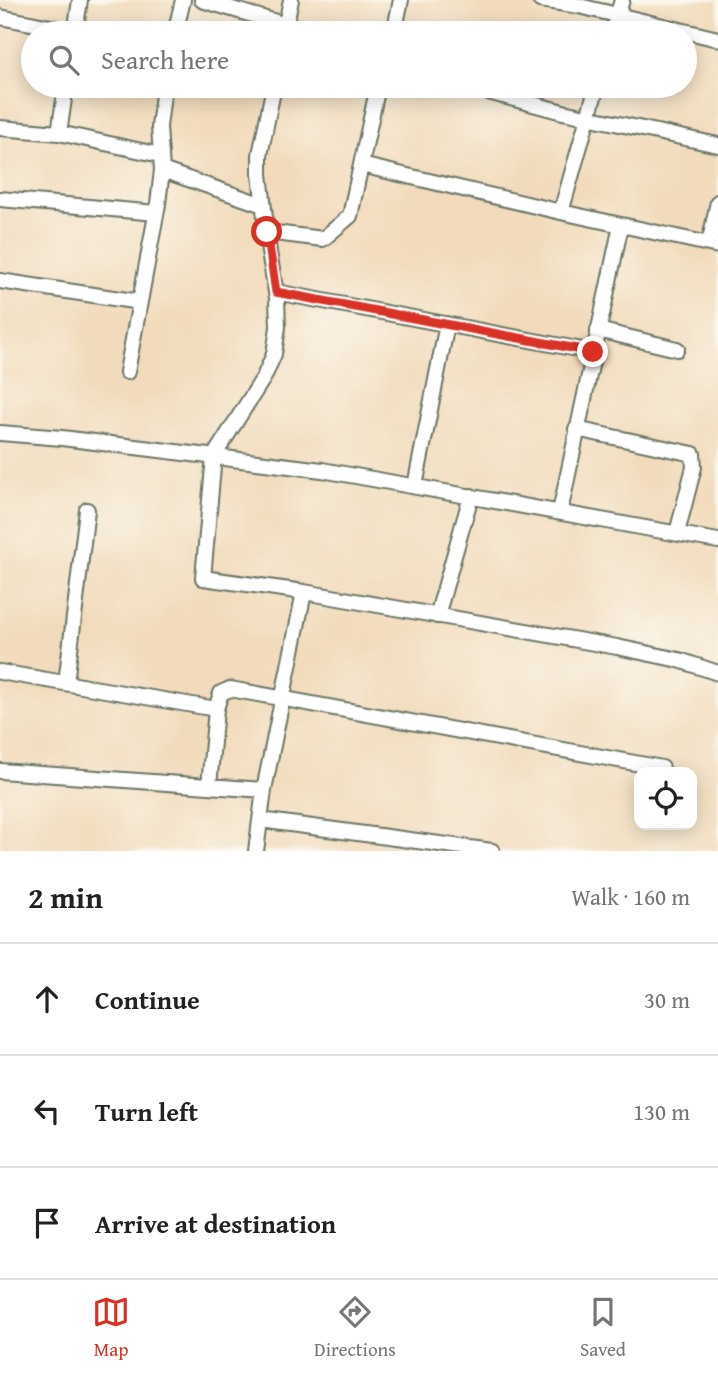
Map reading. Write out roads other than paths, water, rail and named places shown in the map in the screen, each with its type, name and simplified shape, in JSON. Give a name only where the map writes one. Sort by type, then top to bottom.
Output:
[{"type":"street","points":[[77,21],[80,0]]},
{"type":"street","points":[[178,21],[183,0]]},
{"type":"street","points":[[202,0],[262,21]]},
{"type":"street","points":[[287,21],[291,0]]},
{"type":"street","points":[[397,21],[401,0]]},
{"type":"street","points":[[540,0],[643,21]]},
{"type":"street","points":[[616,21],[622,0]]},
{"type":"street","points":[[0,18],[21,22]]},
{"type":"street","points":[[697,34],[718,39]]},
{"type":"street","points":[[58,133],[64,98]]},
{"type":"street","points":[[127,372],[156,213],[161,163],[159,127],[163,98]]},
{"type":"street","points":[[272,98],[260,155],[263,205],[276,292],[278,327],[274,354],[264,377],[214,456],[203,578],[304,592],[617,647],[678,660],[718,673]]},
{"type":"street","points":[[267,232],[323,239],[351,216],[376,98]]},
{"type":"street","points":[[513,98],[718,145]]},
{"type":"street","points":[[561,212],[594,98]]},
{"type":"street","points":[[0,128],[58,133],[161,163],[208,188],[263,205]]},
{"type":"street","points":[[361,165],[713,245],[718,202]]},
{"type":"street","points":[[0,198],[156,213]]},
{"type":"street","points":[[560,512],[621,225]]},
{"type":"street","points":[[0,281],[140,302]]},
{"type":"street","points":[[276,292],[593,352]]},
{"type":"street","points":[[415,486],[447,324]]},
{"type":"street","points":[[598,330],[677,349]]},
{"type":"street","points":[[576,429],[693,454],[694,467],[677,533]]},
{"type":"street","points":[[0,433],[322,470],[718,541]]},
{"type":"street","points":[[437,615],[471,496]]},
{"type":"street","points":[[66,683],[87,510]]},
{"type":"street","points":[[256,851],[264,790],[304,592]]},
{"type":"street","points":[[0,672],[216,709]]},
{"type":"street","points":[[209,786],[216,709],[221,693],[230,689],[656,767]]},
{"type":"street","points":[[0,771],[264,790]]},
{"type":"street","points":[[260,820],[492,851]]}]
